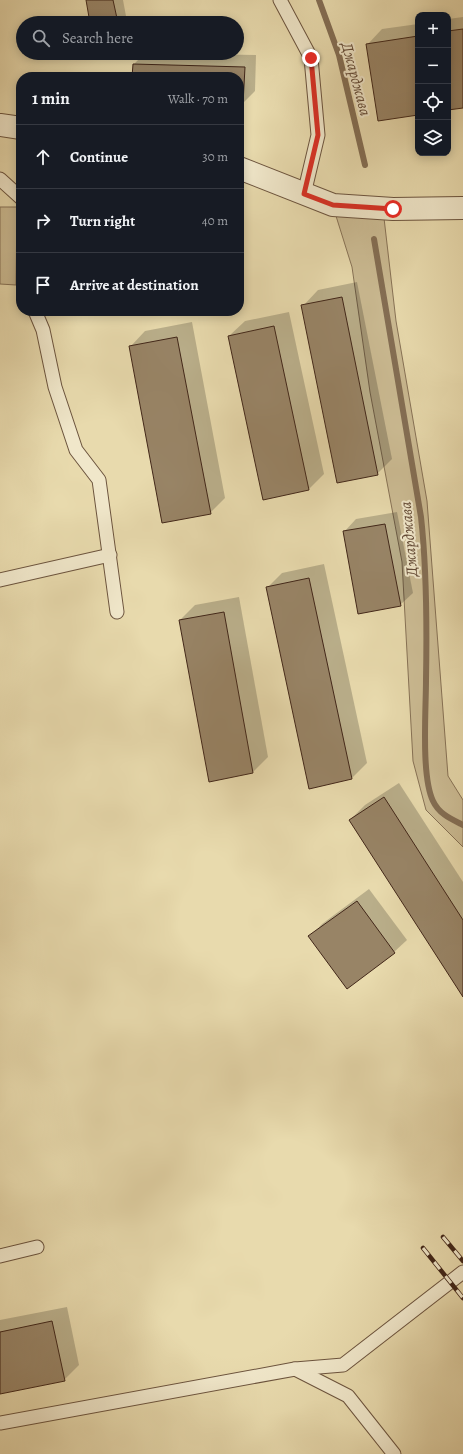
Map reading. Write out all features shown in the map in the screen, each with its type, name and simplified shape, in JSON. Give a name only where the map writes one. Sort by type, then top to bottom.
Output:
[{"type":"street","points":[[0,125],[16,127]]},
{"type":"street","points":[[244,170],[333,205],[393,209],[463,208]]},
{"type":"lane","points":[[280,0],[311,58],[318,135],[304,194]]},
{"type":"lane","points":[[0,179],[16,193]]},
{"type":"lane","points":[[37,316],[43,330],[55,387],[76,450],[99,480],[117,612]]},
{"type":"lane","points":[[0,580],[110,555]]},
{"type":"lane","points":[[0,1256],[37,1247]]},
{"type":"lane","points":[[0,1423],[295,1369],[343,1365],[463,1272]]},
{"type":"lane","points":[[295,1369],[348,1396],[394,1454]]},
{"type":"shaded area","points":[[0,207],[16,207],[16,285],[0,284]]},
{"type":"shaded area","points":[[336,216],[384,218],[396,321],[427,501],[448,776],[463,800],[463,847],[426,810],[413,761],[402,562],[370,392],[352,267]]},
{"type":"building","points":[[86,0],[113,0],[116,16],[89,16]]},
{"type":"building","points":[[463,29],[463,108],[451,110],[451,48],[451,31]]},
{"type":"building","points":[[415,36],[415,115],[378,121],[366,44]]},
{"type":"building","points":[[133,64],[245,67],[244,86],[244,72],[132,72]]},
{"type":"building","points":[[342,297],[378,475],[337,483],[301,305]]},
{"type":"building","points":[[274,326],[309,490],[263,500],[228,336]]},
{"type":"building","points":[[177,337],[211,514],[162,523],[129,346]]},
{"type":"building","points":[[385,524],[401,606],[358,614],[343,531]]},
{"type":"building","points":[[309,578],[352,779],[309,789],[266,587]]},
{"type":"building","points":[[224,612],[253,773],[209,782],[179,620]]},
{"type":"building","points":[[384,797],[463,920],[463,997],[349,820]]},
{"type":"building","points":[[357,901],[395,953],[347,989],[308,936]]},
{"type":"building","points":[[52,1321],[65,1381],[0,1394],[0,1332]]},
{"type":"waterway","name":"Джарджава","points":[[319,0],[339,55],[365,165]]},
{"type":"waterway","name":"Джарджава","points":[[374,239],[421,517],[426,598],[425,742],[429,790],[436,806],[446,816],[463,825]]},
{"type":"railway","points":[[443,1237],[463,1261]]},
{"type":"railway","points":[[423,1248],[463,1298]]},
{"type":"route","points":[[311,58],[318,135],[304,194],[333,205],[393,209]]}]
